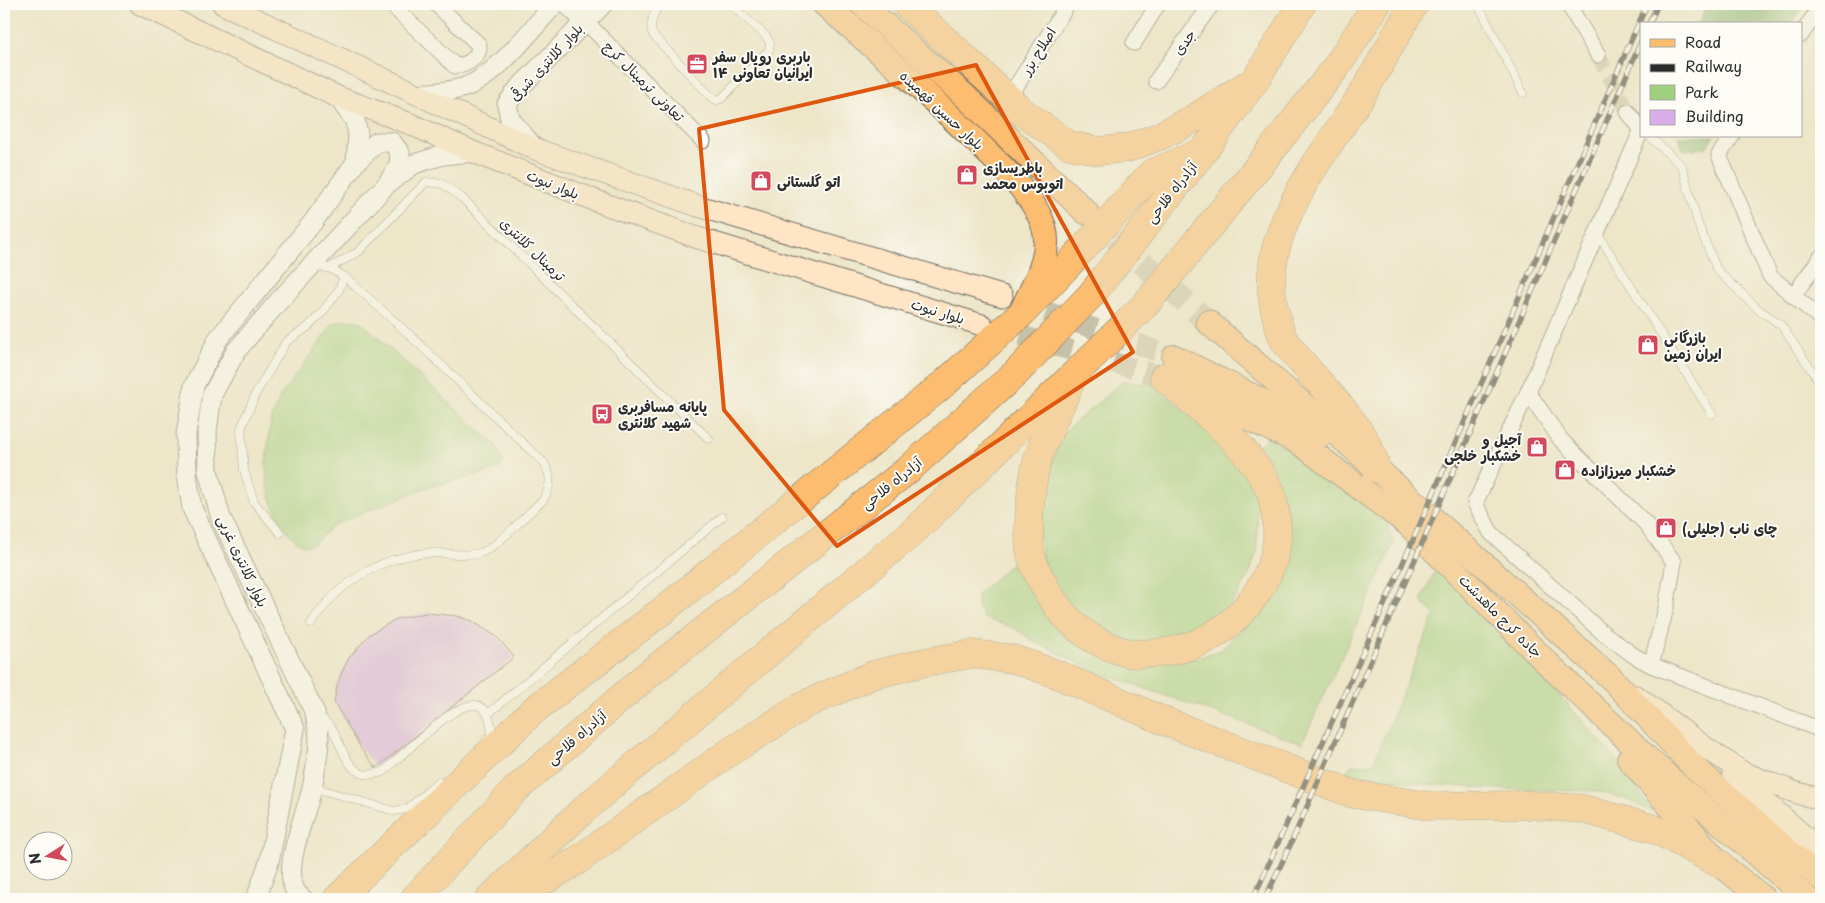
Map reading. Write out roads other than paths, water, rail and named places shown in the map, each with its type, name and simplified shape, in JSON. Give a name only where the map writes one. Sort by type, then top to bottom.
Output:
[{"type":"highway","points":[[906,4],[1025,114],[1069,145],[1099,151],[1128,148],[1162,135],[1193,119],[1256,79]]},
{"type":"highway","name":"آزادراه فلاحی","points":[[414,899],[522,784],[645,677],[909,469],[1017,372],[1091,295],[1203,152],[1256,79],[1302,4]]},
{"type":"highway","points":[[490,899],[582,811],[916,530],[1146,304],[1262,162],[1337,66],[1377,4]]},
{"type":"highway","points":[[1376,468],[1374,459],[1357,427],[1283,339],[1273,305],[1271,269],[1280,236],[1292,206],[1311,173],[1362,95],[1414,4]]},
{"type":"highway","points":[[337,899],[534,710],[662,611],[946,382],[1011,305],[1069,264],[1152,173],[1203,152]]},
{"type":"highway","points":[[1074,374],[1038,456],[1029,526],[1030,550],[1038,574],[1060,612],[1092,640],[1129,654],[1168,652],[1208,639],[1238,618],[1260,590],[1273,561],[1279,532],[1271,494],[1254,464],[1169,367]]},
{"type":"highway","points":[[514,899],[578,860],[731,751],[808,703],[873,675],[925,662],[972,654],[1013,659],[1054,673],[1164,721],[1353,794],[1429,806],[1530,805],[1583,809],[1655,829],[1720,864]]},
{"type":"main road","name":"بلوار نبوت","points":[[140,4],[338,97],[408,123],[473,152],[594,200],[698,238],[982,325]]},
{"type":"main road","name":"بلوار نبوت","points":[[224,4],[535,148],[698,206],[1011,305]]},
{"type":"main road","name":"بلوار حسین فهمیده","points":[[824,4],[952,117],[1015,180],[1037,210],[1044,228],[1046,244],[1041,270],[1011,305]]},
{"type":"main road","name":"بلوار حسین فهمیده","points":[[862,4],[966,97],[1086,212]]},
{"type":"main road","name":"جاده کرج ماهدشت","points":[[1208,322],[1376,468],[1613,680],[1693,766],[1821,878]]},
{"type":"main road","name":"جاده کرج ماهدشت","points":[[1169,367],[1300,443],[1408,524],[1543,659],[1652,763],[1808,899]]},
{"type":"main road","points":[[1169,367],[1284,412],[1366,468],[1376,468]]},
{"type":"main road","points":[[1543,659],[1720,864],[1762,898]]},
{"type":"main road","points":[[1613,680],[1650,705],[1706,748],[1744,773],[1797,793],[1821,799]]},
{"type":"main road","points":[[1706,748],[1821,851]]},
{"type":"street","points":[[391,4],[455,66],[470,62],[479,50],[479,45],[436,4]]},
{"type":"street","points":[[416,94],[450,91],[467,87],[485,77],[554,4]]},
{"type":"street","points":[[567,4],[585,21]]},
{"type":"street","name":"بلوار کلانتری شرقی","points":[[535,148],[510,119],[507,104],[518,89],[602,4]]},
{"type":"street","name":"اصلاح بزر","points":[[1008,99],[1068,4]]},
{"type":"street","points":[[1134,42],[1158,4]]},
{"type":"street","name":"جدی","points":[[1156,81],[1212,4]]},
{"type":"street","points":[[1568,4],[1598,55]]},
{"type":"street","points":[[1802,34],[1821,6]]},
{"type":"street","name":"تعاونی ترمینال کرج","points":[[585,21],[703,141]]},
{"type":"street","points":[[338,97],[355,122],[358,134],[356,162]]},
{"type":"street","points":[[1628,112],[1640,129]]},
{"type":"street","points":[[1640,132],[1528,392],[1475,503],[1491,534],[1602,632],[1650,665],[1821,730]]},
{"type":"street","points":[[1731,138],[1720,155],[1770,276],[1821,320]]},
{"type":"street","name":"بلوار کلانتری غربی","points":[[256,899],[269,862],[295,729],[192,508],[187,475],[186,434],[194,386],[218,339],[313,222],[356,162],[377,142],[392,142],[400,153],[399,165],[387,184],[320,268],[236,351],[212,395],[207,432],[208,471],[221,518],[314,712],[320,738],[312,787],[291,862],[293,888],[298,896],[304,899]]},
{"type":"street","name":"بلوار کلانتری غربی","points":[[387,184],[414,164],[443,155],[473,152]]},
{"type":"street","points":[[1793,296],[1821,257]]},
{"type":"street","points":[[1528,392],[1560,440],[1646,524],[1674,562],[1666,608],[1650,665]]},
{"type":"street","points":[[269,862],[273,871],[282,873],[287,871],[291,862]]},
{"type":"lane","points":[[658,4],[650,30],[653,35],[712,98],[717,100],[722,98],[769,50],[770,43],[766,36],[730,4]]},
{"type":"lane","points":[[1478,4],[1523,93]]},
{"type":"lane","points":[[1651,138],[1682,166],[1698,224],[1717,270],[1758,309],[1782,325],[1821,384]]},
{"type":"lane","name":"ترمینال کلانتری","points":[[320,268],[358,252],[426,182],[443,184],[462,198],[709,439]]},
{"type":"lane","points":[[1597,233],[1712,414]]},
{"type":"lane","points":[[311,624],[321,608],[334,594],[380,564],[413,555],[447,552],[472,554],[488,550],[543,500],[547,494],[550,480],[544,463],[413,338],[344,276],[320,268]]},
{"type":"lane","points":[[280,533],[254,502],[244,470],[241,429],[254,394],[286,342],[308,327],[322,314],[339,290],[344,276]]},
{"type":"lane","points":[[488,714],[722,517]]},
{"type":"lane","points":[[314,712],[332,728],[350,762],[356,770],[363,774],[382,772],[449,714],[463,706],[480,708],[488,714],[491,722],[492,734],[478,748]]},
{"type":"lane","points":[[312,787],[394,811],[407,809],[444,778]]},
{"type":"tunnel","points":[[1598,55],[1628,112]]},
{"type":"tunnel","points":[[1088,214],[1208,322]]},
{"type":"tunnel","points":[[1016,301],[1174,357]]},
{"type":"tunnel","points":[[990,327],[1164,377]]},
{"type":"railway","points":[[1253,899],[1406,556],[1647,4]]},
{"type":"railway","points":[[1650,22],[1658,4]]},
{"type":"railway","points":[[1265,899],[1640,44]]},
{"type":"place","name":"باربری رویال سفر ایرانیان تعاونی ۱۴","points":[[697,64]]},
{"type":"place","name":"باطریسازی اتوبوس محمد","points":[[967,175]]},
{"type":"place","name":"اتو گلستانی","points":[[761,181]]},
{"type":"place","name":"بازرگانی ایران زمین","points":[[1648,345]]},
{"type":"place","name":"پایانه مسافربری شهید کلانتری","points":[[602,414]]},
{"type":"place","name":"آجیل و خشکبار خلجی","points":[[1537,447]]},
{"type":"place","name":"خشکبار میرزازاده","points":[[1565,470]]},
{"type":"place","name":"چای ناب (جلیلی)","points":[[1666,528]]}]
